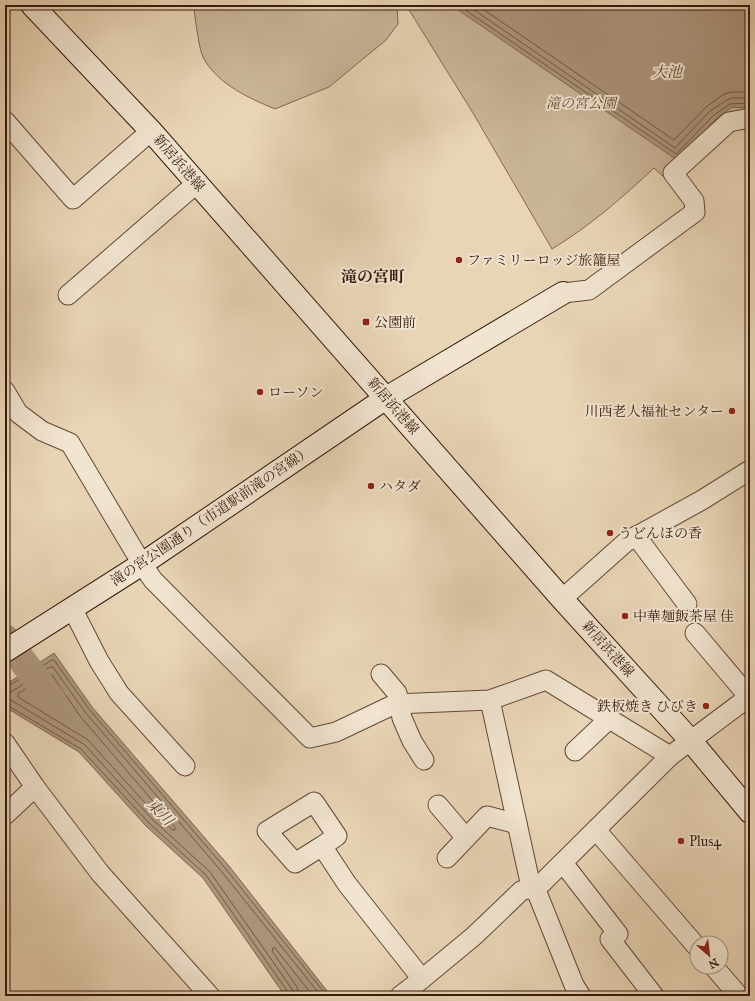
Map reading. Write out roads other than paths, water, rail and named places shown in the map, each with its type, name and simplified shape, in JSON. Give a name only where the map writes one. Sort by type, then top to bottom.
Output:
[{"type":"main road","name":"新居浜港線","points":[[32,5],[151,131],[562,598],[690,741],[750,812]]},
{"type":"main road","name":"滝の宮公園通り（市道駅前滝の宮線）","points":[[5,651],[142,564],[386,398],[563,293]]},
{"type":"street","points":[[563,293],[589,290],[695,212],[694,201],[673,172],[729,122],[750,118]]},
{"type":"street","points":[[5,122],[73,199],[151,131]]},
{"type":"street","points":[[68,295],[197,183]]},
{"type":"street","points":[[5,391],[18,413],[42,432],[70,443],[142,564],[158,585],[310,738],[336,732],[394,704],[490,700],[546,680],[670,756]]},
{"type":"street","points":[[562,598],[626,542],[708,497],[750,470]]},
{"type":"street","points":[[636,536],[687,604]]},
{"type":"street","points":[[72,608],[99,661],[119,693],[185,766]]},
{"type":"street","points":[[400,996],[474,936],[521,891],[542,884],[670,756],[749,697],[695,633]]},
{"type":"street","points":[[381,674],[397,693],[402,718],[412,741],[424,760]]},
{"type":"street","points":[[490,700],[531,887],[538,895],[574,985],[582,996]]},
{"type":"street","points":[[575,751],[609,719]]},
{"type":"street","points":[[5,743],[35,787],[100,873],[210,996]]},
{"type":"street","points":[[5,815],[35,787]]},
{"type":"street","points":[[438,805],[466,838]]},
{"type":"street","points":[[447,858],[486,816],[517,824]]},
{"type":"street","points":[[596,830],[689,938]]},
{"type":"street","points":[[322,846],[347,884],[422,979]]},
{"type":"street","points":[[563,863],[618,934],[610,939],[654,996]]},
{"type":"street","points":[[721,975],[739,996]]},
{"type":"water","name":"大池","points":[[451,5],[750,5],[750,108],[732,107],[717,118],[677,160]]},
{"type":"water","points":[[54,653],[92,707],[229,866],[331,996],[285,996],[203,878],[146,826],[79,752],[5,707],[5,685]]},
{"type":"waterway","name":"東川","points":[[5,638],[53,701]]},
{"type":"place","name":"ファミリーロッジ旅籠屋","points":[[459,260]]},
{"type":"place","name":"公園前","points":[[366,322]]},
{"type":"place","name":"ローソン","points":[[260,392]]},
{"type":"place","name":"川西老人福祉センター","points":[[732,411]]},
{"type":"place","name":"ハタダ","points":[[371,486]]},
{"type":"place","name":"うどんほの香","points":[[610,533]]},
{"type":"place","name":"中華麺飯茶屋 佳","points":[[625,616]]},
{"type":"place","name":"鉄板焼き ひびき","points":[[706,706]]},
{"type":"place","name":"Plus4","points":[[681,841]]},
{"type":"district","name":"滝の宮町","points":[[373,276]]},
{"type":"park label","name":"滝の宮公園","points":[[581,103]]}]
